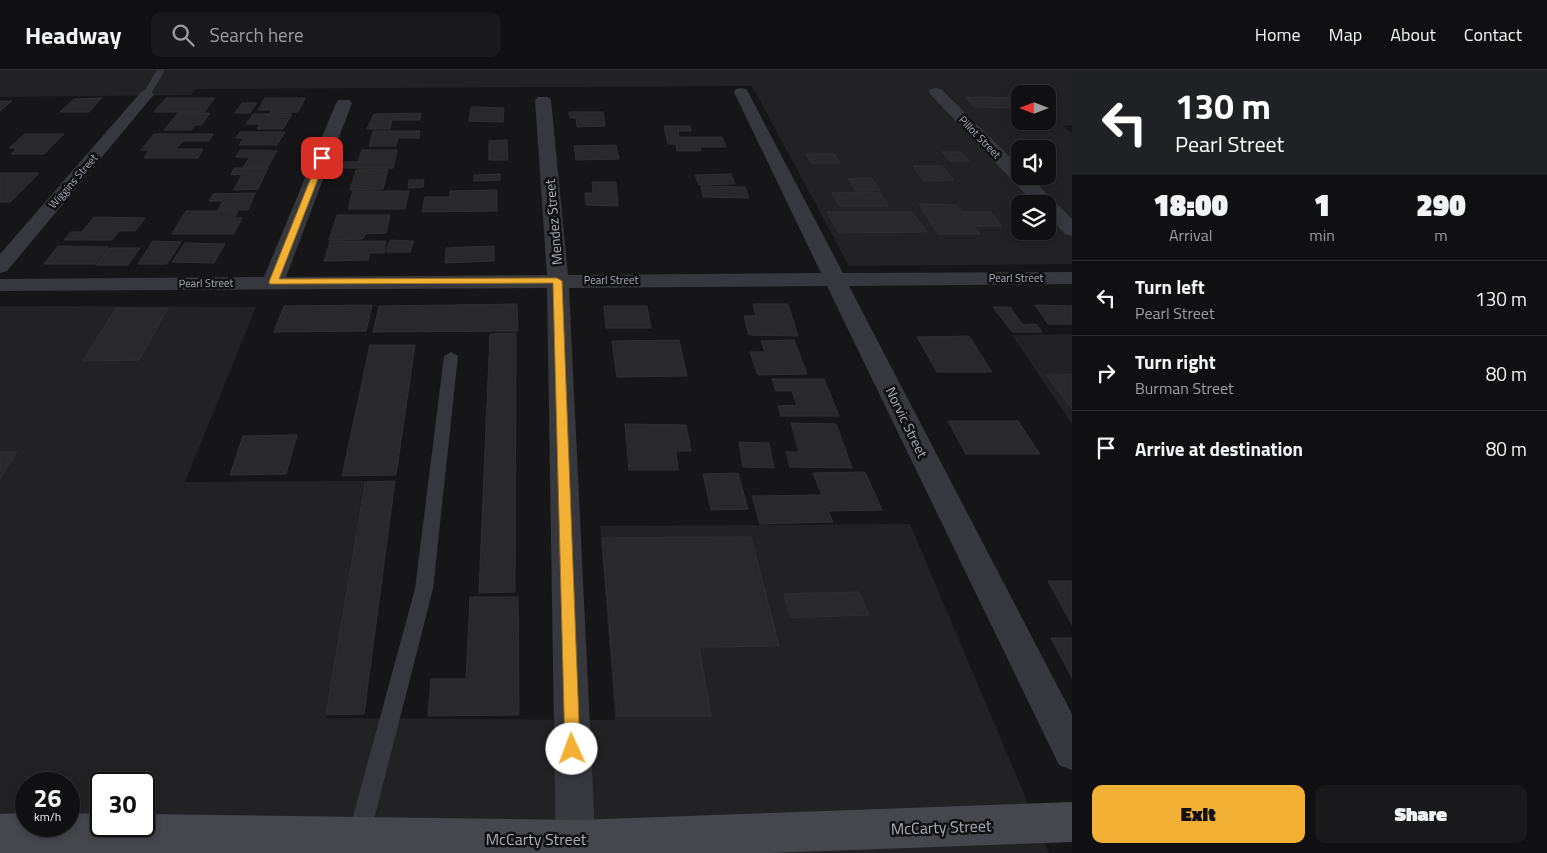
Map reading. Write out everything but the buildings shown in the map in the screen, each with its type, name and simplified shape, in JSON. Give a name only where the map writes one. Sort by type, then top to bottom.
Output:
[{"type":"main road","name":"McCarty Street","points":[[0,834],[38,843],[359,837],[576,846],[752,843],[1072,822]]},
{"type":"street","name":"Norvic Street","points":[[741,92],[1059,705],[1072,752]]},
{"type":"street","name":"Pillot Street","points":[[936,92],[1037,195]]},
{"type":"street","name":"Wiggins Street","points":[[0,267],[146,95]]},
{"type":"street","name":"Mendez Street","points":[[542,100],[557,264],[576,846]]},
{"type":"street","points":[[273,282],[344,103]]},
{"type":"street","name":"Pillot Street","points":[[1056,214],[1072,230]]},
{"type":"street","name":"Pearl Street","points":[[0,285],[836,278],[1072,278]]},
{"type":"lane","points":[[146,95],[161,70]]},
{"type":"lane","points":[[359,837],[424,589],[451,356]]},
{"type":"shaded area","points":[[0,70],[1072,70],[1072,125],[1063,126],[1072,134],[1072,264],[849,266],[752,86],[196,89],[191,95],[0,97]]},
{"type":"shaded area","points":[[0,306],[256,307],[185,482],[364,481],[326,718],[615,720],[600,526],[910,524],[1049,853],[0,853]]},
{"type":"shaded area","points":[[1072,334],[1072,424],[1012,335]]},
{"type":"route","points":[[322,158],[273,282],[557,281],[572,749]]}]
